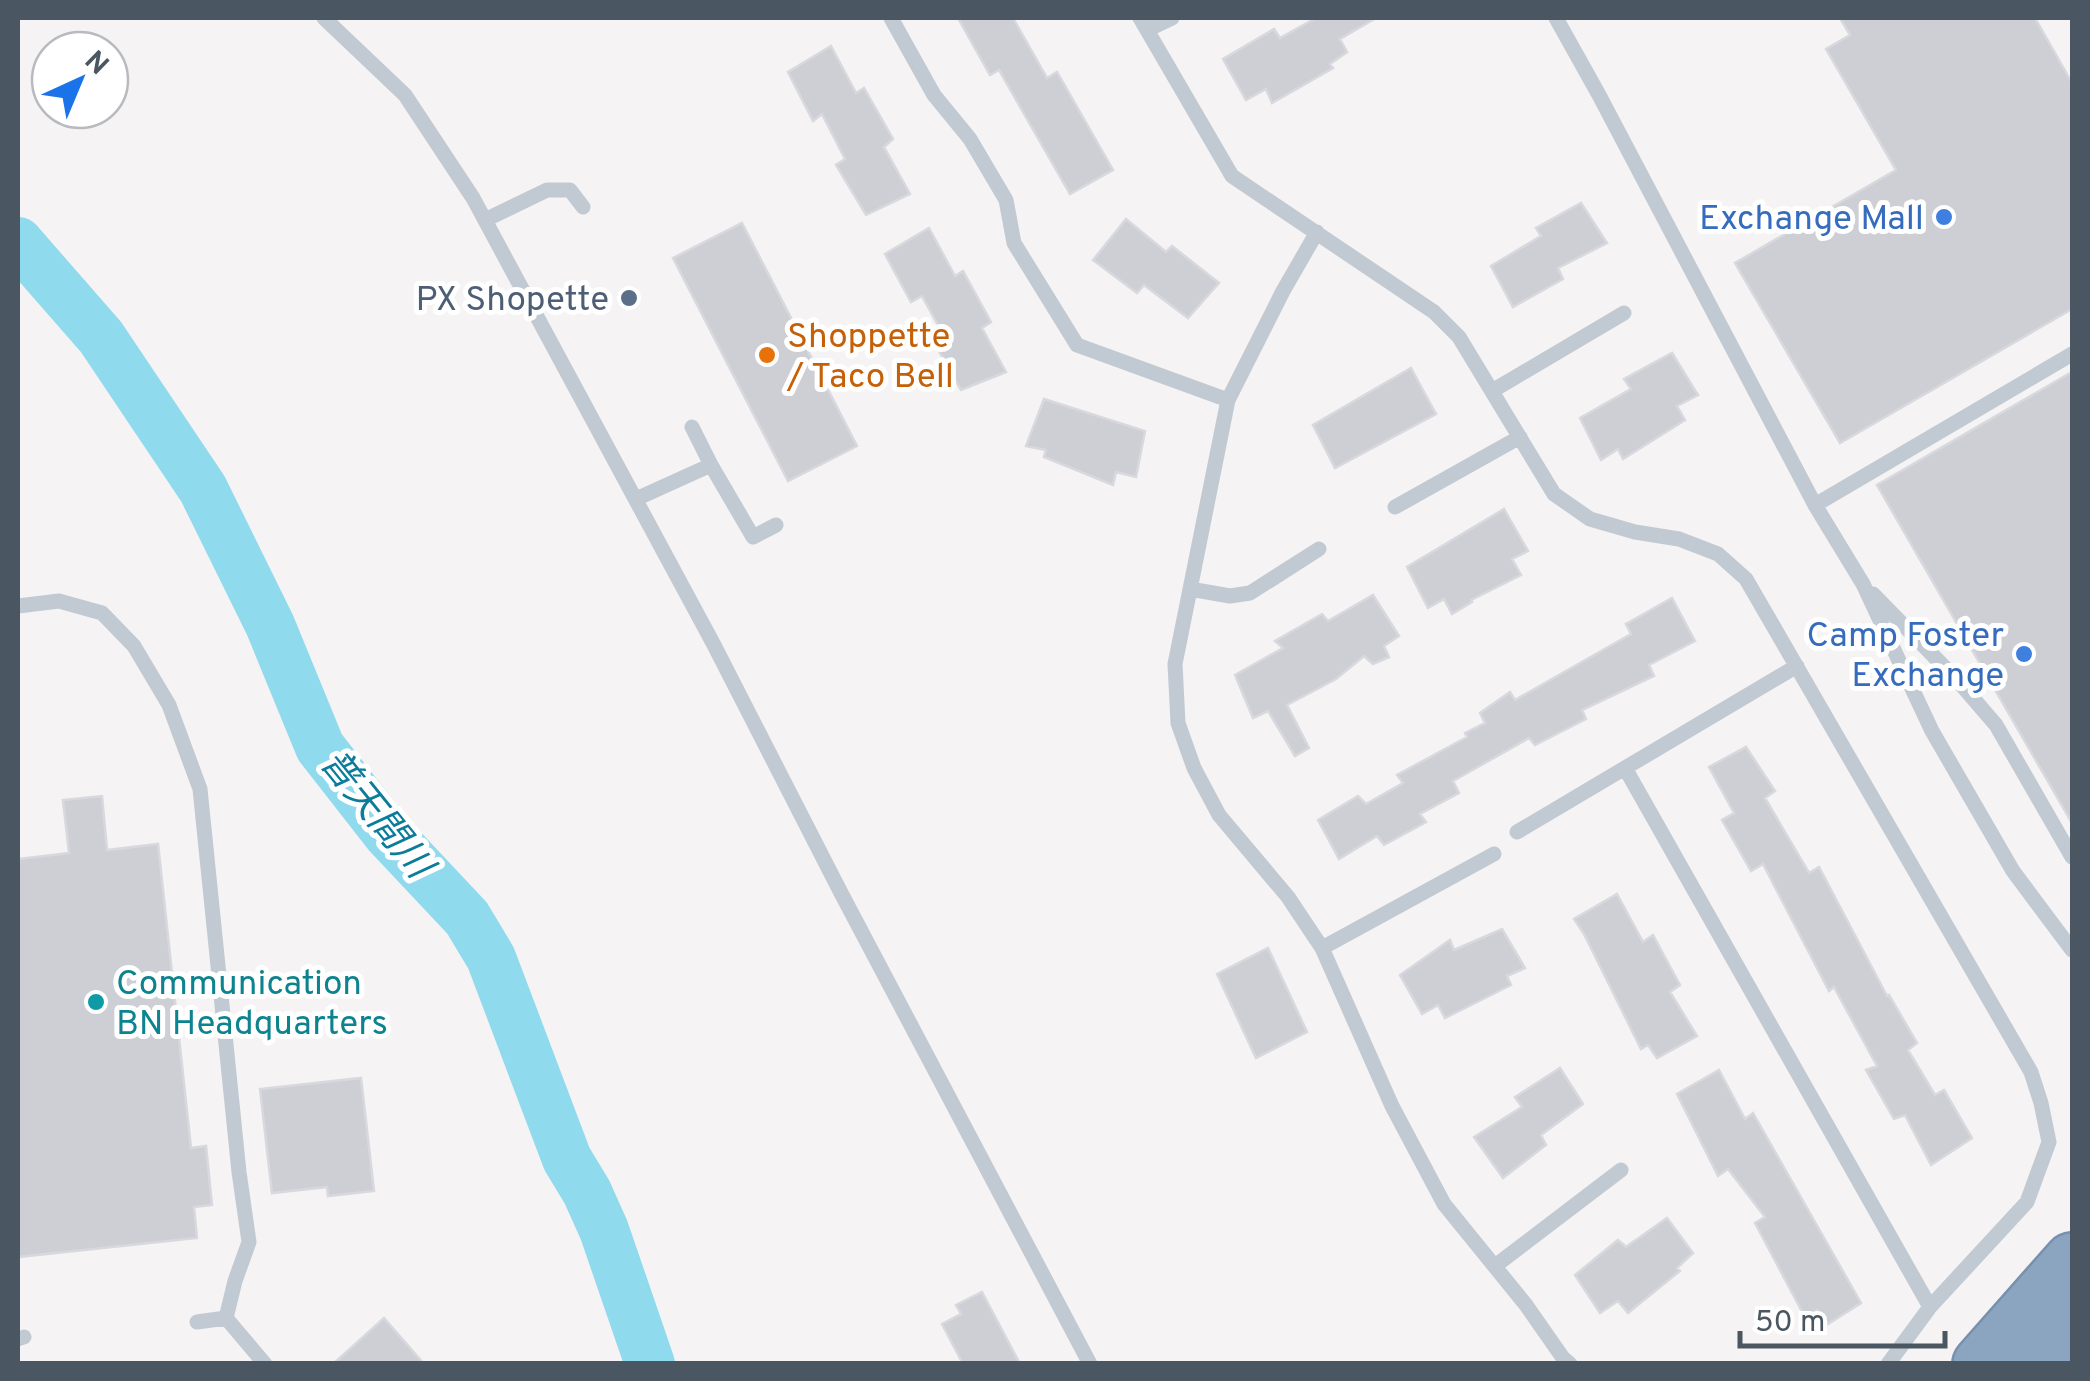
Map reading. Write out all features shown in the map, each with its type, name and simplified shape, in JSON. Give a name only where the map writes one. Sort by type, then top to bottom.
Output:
[{"type":"highway","points":[[1981,1364],[2072,1261]]},
{"type":"highway","points":[[2040,1364],[2072,1328]]},
{"type":"lane","points":[[890,18],[934,95],[970,139],[1006,200],[1014,243],[1078,346],[1228,400]]},
{"type":"lane","points":[[1172,18],[1144,24],[1232,176],[1434,312],[1459,337],[1554,494],[1590,519],[1679,539],[1718,554],[1746,579],[2030,1072],[2049,1142],[2027,1202],[1930,1306],[1888,1364]]},
{"type":"lane","points":[[1556,18],[1814,505],[1863,584],[1932,731],[2012,871],[2072,950]]},
{"type":"lane","points":[[329,19],[405,95],[485,220],[714,645],[1090,1364]]},
{"type":"lane","points":[[485,220],[547,190],[570,190],[583,206]]},
{"type":"lane","points":[[1317,232],[1228,400],[1175,664],[1178,724],[1194,768],[1220,815],[1288,897],[1322,948],[1392,1106],[1444,1204],[1570,1364]]},
{"type":"lane","points":[[1492,391],[1624,313]]},
{"type":"lane","points":[[1814,505],[2072,354]]},
{"type":"lane","points":[[692,427],[753,537],[776,526]]},
{"type":"lane","points":[[1395,506],[1520,438]]},
{"type":"lane","points":[[636,499],[711,465]]},
{"type":"lane","points":[[1190,589],[1230,596],[1250,593],[1319,549]]},
{"type":"lane","points":[[1863,584],[1996,725],[2072,858]]},
{"type":"lane","points":[[18,606],[59,601],[102,613],[113,624],[134,646],[168,704],[200,789],[249,1242],[226,1318]]},
{"type":"lane","points":[[1517,832],[1797,666]]},
{"type":"lane","points":[[1625,768],[1930,1306]]},
{"type":"lane","points":[[1322,948],[1494,854]]},
{"type":"lane","points":[[1494,1266],[1621,1170]]},
{"type":"lane","points":[[197,1322],[226,1318]]},
{"type":"lane","points":[[226,1318],[265,1364]]},
{"type":"building","points":[[958,18],[1013,18],[1047,78],[1057,72],[1113,170],[1070,194],[999,70],[990,75]]},
{"type":"building","points":[[1316,18],[1376,18],[1340,39],[1347,52],[1330,64],[1333,68],[1272,103],[1266,89],[1246,100],[1223,59],[1274,29],[1280,38]]},
{"type":"building","name":"Exchange Mall","points":[[1840,18],[2035,18],[2072,83],[2072,309],[1840,443],[1735,263],[1896,170],[1826,49],[1850,35]]},
{"type":"building","points":[[831,46],[856,93],[864,88],[893,139],[884,147],[910,194],[866,215],[836,165],[845,159],[822,114],[813,121],[788,72]]},
{"type":"building","points":[[1581,203],[1607,243],[1558,268],[1563,279],[1513,307],[1491,266],[1541,236],[1536,228]]},
{"type":"building","points":[[1126,219],[1166,252],[1172,246],[1219,283],[1188,318],[1144,285],[1137,293],[1093,260]]},
{"type":"building","name":"Shoppette / Taco Bell","points":[[742,223],[857,446],[788,481],[673,258]]},
{"type":"building","points":[[929,228],[955,276],[963,271],[991,322],[982,328],[1006,372],[961,390],[936,346],[946,340],[922,296],[911,302],[885,254]]},
{"type":"building","points":[[1672,353],[1698,395],[1677,406],[1685,420],[1623,459],[1618,449],[1601,460],[1580,418],[1631,389],[1624,379]]},
{"type":"building","points":[[1411,368],[1436,414],[1335,468],[1313,425]]},
{"type":"building","name":"Camp Foster Exchange","points":[[2072,372],[2072,823],[1877,485]]},
{"type":"building","points":[[1044,399],[1145,431],[1136,477],[1116,472],[1113,485],[1044,457],[1046,450],[1026,446]]},
{"type":"building","points":[[1504,509],[1528,551],[1512,559],[1521,575],[1452,614],[1444,599],[1428,608],[1407,567]]},
{"type":"building","points":[[1373,595],[1399,636],[1384,646],[1389,657],[1373,664],[1364,656],[1336,679],[1287,705],[1309,748],[1295,756],[1268,711],[1253,718],[1235,675],[1283,648],[1275,641],[1322,614],[1328,621]]},
{"type":"building","points":[[1672,598],[1695,641],[1649,665],[1654,676],[1582,710],[1586,719],[1535,745],[1529,738],[1453,781],[1459,793],[1420,814],[1426,822],[1384,845],[1377,836],[1339,859],[1318,820],[1358,796],[1366,804],[1403,783],[1397,775],[1467,737],[1465,733],[1485,723],[1480,713],[1510,692],[1515,700],[1631,634],[1626,624]]},
{"type":"building","points":[[1746,747],[1775,791],[1765,798],[1809,873],[1819,867],[1887,996],[1917,1043],[1908,1050],[1935,1095],[1944,1090],[1972,1138],[1931,1165],[1905,1115],[1894,1119],[1866,1070],[1877,1066],[1834,987],[1829,991],[1763,864],[1751,871],[1722,820],[1734,813],[1709,767]]},
{"type":"building","name":"Communication BN Headquarters","points":[[102,796],[107,850],[158,844],[191,1148],[206,1146],[212,1205],[194,1207],[197,1238],[18,1257],[18,859],[69,853],[63,800]]},
{"type":"building","points":[[1617,894],[1643,942],[1653,935],[1680,985],[1670,992],[1697,1036],[1657,1058],[1648,1045],[1641,1049],[1574,919]]},
{"type":"building","points":[[1502,929],[1525,968],[1507,976],[1511,985],[1445,1018],[1438,1005],[1422,1014],[1400,975],[1450,940],[1454,950]]},
{"type":"building","points":[[1268,948],[1307,1032],[1256,1058],[1217,974]]},
{"type":"building","points":[[1560,1068],[1583,1104],[1541,1135],[1546,1145],[1503,1178],[1474,1137],[1522,1107],[1515,1097]]},
{"type":"building","points":[[1719,1070],[1745,1119],[1753,1113],[1861,1303],[1828,1324],[1817,1310],[1806,1319],[1755,1223],[1765,1217],[1728,1169],[1718,1176],[1677,1094]]},
{"type":"building","points":[[361,1078],[374,1191],[328,1196],[327,1187],[272,1193],[260,1089]]},
{"type":"building","points":[[1667,1218],[1693,1253],[1677,1268],[1680,1271],[1628,1313],[1618,1301],[1600,1313],[1575,1275],[1618,1240],[1626,1247]]},
{"type":"building","points":[[982,1292],[1020,1364],[963,1364],[942,1324],[961,1314],[956,1305]]},
{"type":"building","points":[[384,1318],[424,1364],[333,1364]]},
{"type":"waterway","name":"普天間川","points":[[18,242],[101,337],[203,489],[270,625],[320,747],[388,834],[467,918],[491,958],[567,1159],[604,1230],[650,1364]]},
{"type":"place","name":"Exchange Mall","points":[[1944,217]]},
{"type":"place","name":"PX Shopette","points":[[629,298]]},
{"type":"place","name":"Shoppette / Taco Bell","points":[[767,355]]},
{"type":"place","name":"Camp Foster Exchange","points":[[2024,654]]},
{"type":"place","name":"Communication BN Headquarters","points":[[96,1002]]}]
